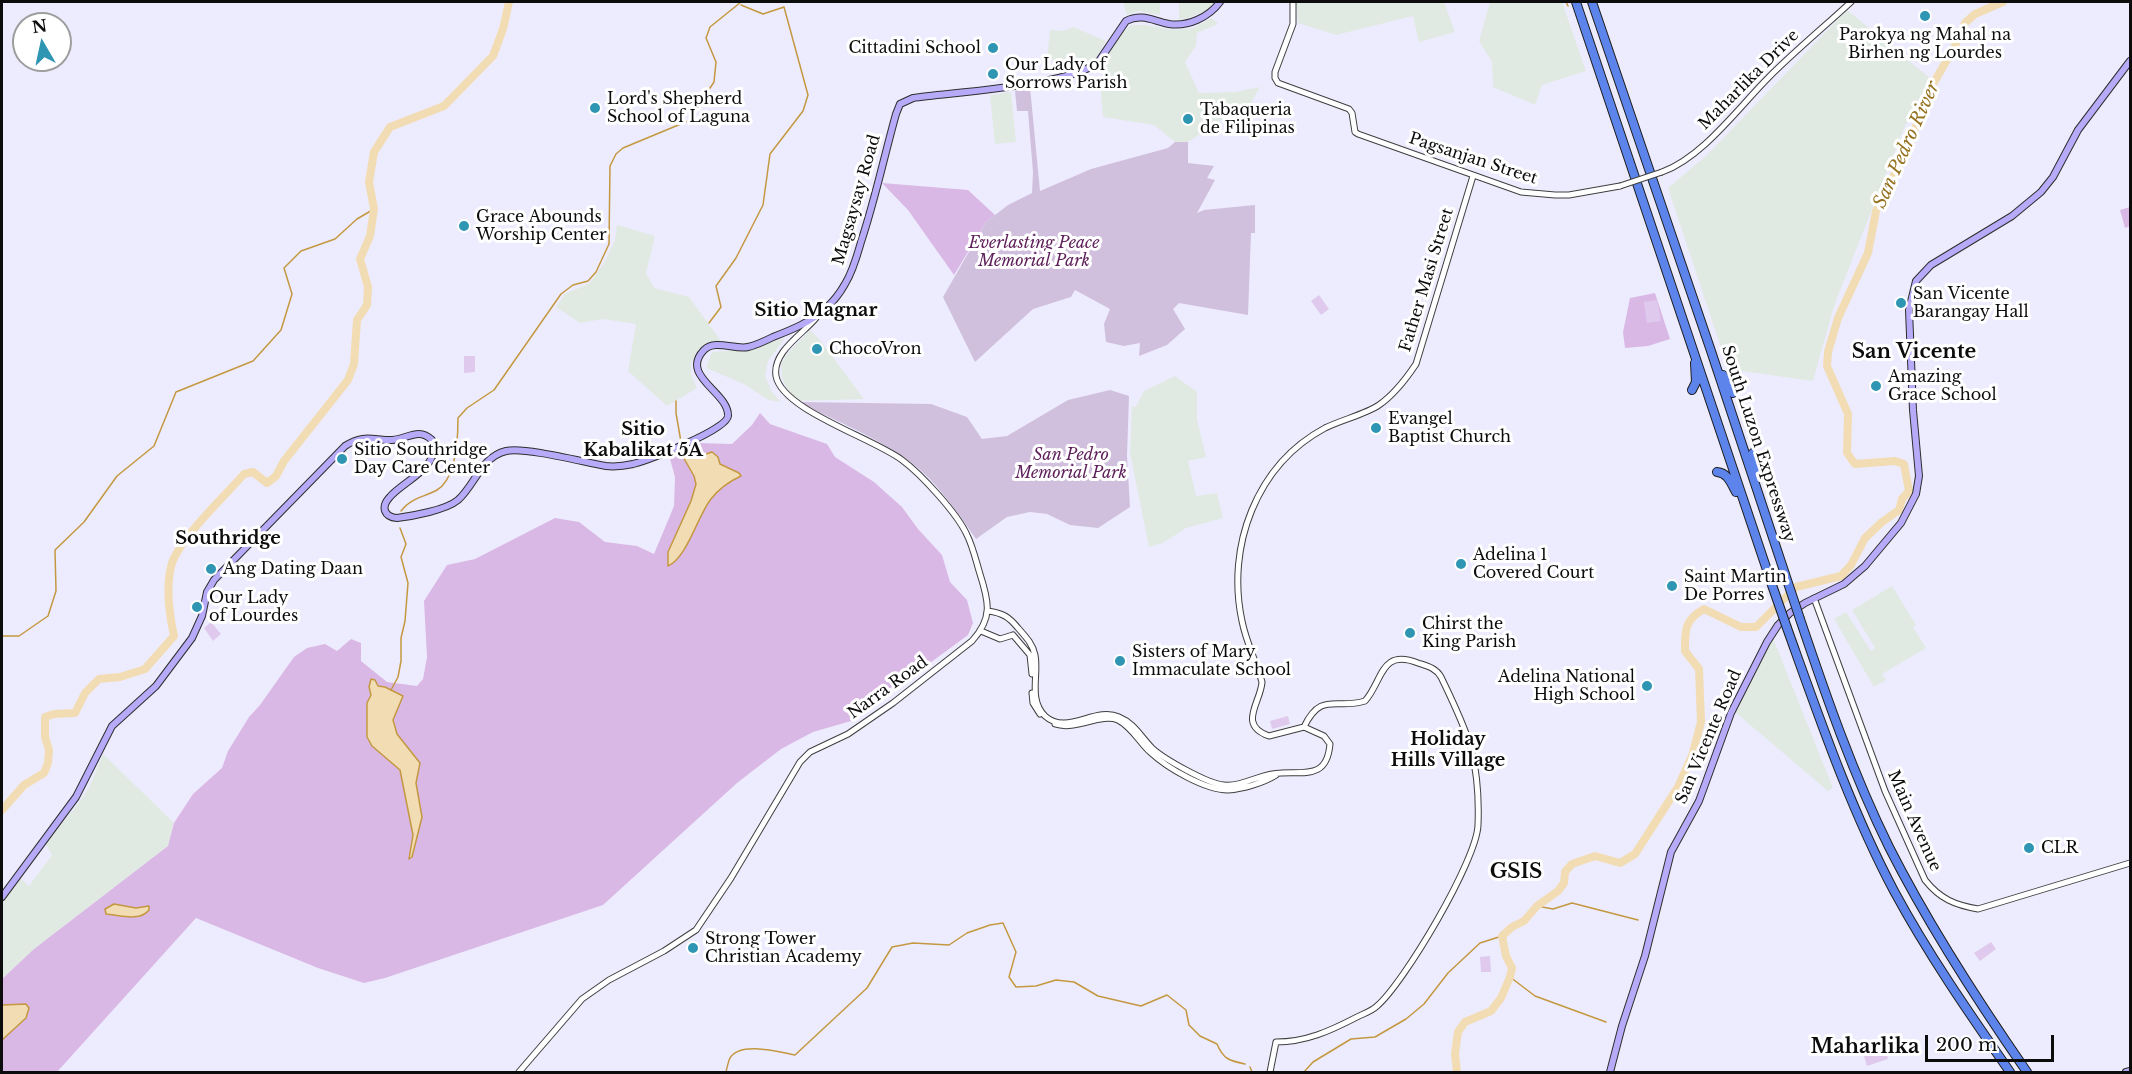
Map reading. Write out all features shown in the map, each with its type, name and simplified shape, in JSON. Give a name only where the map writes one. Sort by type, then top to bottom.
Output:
[{"type":"highway","name":"South Luzon Expressway","points":[[1576,2],[1772,585],[1818,713],[1876,856],[1916,929],[2010,1072]]},
{"type":"highway","name":"South Luzon Expressway","points":[[1592,2],[1830,708],[1863,790],[1888,845],[1929,922],[1979,1002],[2027,1072]]},
{"type":"highway","points":[[1690,336],[1696,371],[1696,382],[1692,390]]},
{"type":"highway","points":[[1711,351],[1733,393]]},
{"type":"highway","points":[[1753,453],[1766,519]]},
{"type":"highway","points":[[1717,472],[1723,472],[1728,476],[1751,524]]},
{"type":"main road","name":"Magsaysay Road","points":[[2,897],[76,797],[112,726],[156,686],[192,638],[199,624],[207,592],[214,580],[340,450],[351,442],[368,437],[392,440],[417,433],[432,440],[434,450],[427,465],[393,494],[384,507],[386,514],[397,518],[441,508],[456,502],[488,461],[504,452],[520,451],[619,467],[681,446],[716,429],[728,419],[725,404],[700,375],[698,361],[704,350],[715,345],[740,348],[756,345],[821,313],[836,297],[849,276],[875,195],[896,114],[904,102],[913,98],[1012,86],[1080,73],[1099,61],[1123,23],[1132,18],[1142,17],[1167,24],[1185,24],[1204,16],[1220,2]]},
{"type":"main road","name":"San Vicente Road","points":[[1610,1072],[1645,956],[1671,852],[1699,801],[1731,713],[1767,642],[1790,613],[1814,598],[1844,584],[1865,566],[1900,523],[1919,488],[1909,330],[1909,310],[1916,281],[1930,265],[2014,214],[2041,192],[2053,177],[2078,130],[2130,61]]},
{"type":"street","name":"Pagsanjan Street","points":[[1293,2],[1293,24],[1275,72],[1275,78],[1278,83],[1346,107],[1352,112],[1355,132],[1473,176],[1532,194],[1569,195],[1620,186]]},
{"type":"street","name":"Maharlika Drive","points":[[1620,186],[1677,165],[1710,138],[1767,79],[1851,2]]},
{"type":"street","name":"Father Masi Street","points":[[1304,727],[1269,736],[1258,729],[1252,719],[1252,710],[1262,682],[1241,620],[1238,571],[1240,548],[1247,519],[1259,494],[1287,458],[1322,430],[1343,419],[1378,406],[1407,378],[1416,364],[1473,176]]},
{"type":"street","name":"Narra Road","points":[[519,1072],[582,999],[609,980],[664,951],[696,930],[731,878],[800,762],[810,752],[848,734],[959,652],[981,632],[988,611],[987,597],[967,535],[946,506],[913,469],[882,447],[795,402],[779,384],[776,368],[782,354],[821,313]]},
{"type":"street","name":"Main Avenue","points":[[1814,598],[1885,791],[1925,880],[1934,892],[1959,906],[1978,909],[2130,863]]},
{"type":"street","points":[[988,611],[1006,615],[1014,622],[1033,650],[1037,702],[1050,719],[1070,723],[1106,714],[1121,717],[1159,753],[1219,785],[1236,785],[1269,774],[1307,774],[1324,765],[1330,751],[1328,739],[1304,727],[1309,716],[1318,706],[1328,702],[1348,704],[1365,701],[1380,672],[1394,660],[1409,659],[1433,668],[1442,677],[1470,746],[1474,767],[1478,826],[1473,846],[1443,911],[1392,989],[1376,1007],[1325,1033],[1304,1040],[1276,1042],[1270,1072]]},
{"type":"street","points":[[1014,622],[1013,634],[1030,655],[1033,703],[1036,710],[1049,722],[1064,727],[1113,719],[1137,736],[1148,750],[1164,763],[1210,787],[1225,790],[1236,788],[1269,779],[1280,773]]},
{"type":"street","points":[[981,632],[1000,639],[1013,634]]},
{"type":"shaded area","points":[[1123,2],[1160,2],[1160,15],[1138,11],[1127,15]]},
{"type":"shaded area","points":[[1179,2],[1216,2],[1207,10],[1179,20]]},
{"type":"shaded area","points":[[1296,2],[1444,2],[1455,32],[1419,42],[1413,16],[1336,35],[1298,23]]},
{"type":"shaded area","points":[[1490,2],[1562,2],[1586,71],[1542,85],[1535,105],[1493,87],[1492,62],[1479,41]]},
{"type":"shaded area","points":[[1847,10],[1930,78],[1904,128],[1834,306],[1813,381],[1728,369],[1668,188],[1706,156]]},
{"type":"shaded area","points":[[1212,18],[1218,24],[1197,33],[1196,46],[1185,62],[1199,93],[1235,92],[1260,87],[1238,125],[1223,119],[1188,142],[1175,142],[1154,125],[1103,117],[1100,82],[1107,79],[1101,64],[1122,33],[1131,25],[1175,30],[1193,28]]},
{"type":"shaded area","points":[[1073,27],[1106,41],[1097,56],[1090,64],[1047,60],[1050,30],[1063,31]]},
{"type":"shaded area","points":[[1011,92],[1016,142],[995,144],[990,95]]},
{"type":"shaded area","points":[[882,183],[968,190],[995,215],[986,222],[954,275],[908,210]]},
{"type":"shaded area","points":[[2130,207],[2130,226],[2125,228],[2120,210]]},
{"type":"shaded area","points":[[617,225],[655,236],[646,273],[654,288],[689,297],[721,341],[707,342],[696,353],[691,363],[691,374],[697,388],[667,406],[628,371],[636,324],[603,319],[580,323],[556,307],[565,294],[590,283],[605,261],[615,240]]},
{"type":"shaded area","points":[[1655,293],[1670,339],[1648,346],[1625,348],[1623,332],[1630,298]]},
{"type":"shaded area","points":[[1319,295],[1329,309],[1321,315],[1311,301]]},
{"type":"shaded area","points":[[1657,300],[1661,321],[1647,323],[1644,302]]},
{"type":"shaded area","points":[[810,330],[864,399],[796,401],[782,377],[781,364],[787,354]]},
{"type":"shaded area","points":[[785,338],[768,361],[765,376],[772,392],[781,402],[768,400],[744,384],[706,368],[712,352],[741,350],[743,353],[745,350]]},
{"type":"shaded area","points":[[464,356],[475,356],[475,372],[464,373]]},
{"type":"shaded area","points":[[1175,376],[1197,392],[1197,419],[1206,457],[1188,461],[1196,496],[1217,493],[1223,518],[1186,528],[1163,543],[1149,547],[1130,453],[1132,406],[1136,407],[1144,391]]},
{"type":"shaded area","points":[[760,413],[770,424],[827,444],[835,457],[874,482],[902,507],[942,555],[950,582],[967,600],[973,623],[968,635],[851,721],[813,732],[781,749],[737,783],[603,905],[364,983],[318,968],[196,918],[57,1072],[2,1072],[2,979],[34,949],[168,846],[174,823],[193,794],[222,768],[228,751],[249,717],[294,657],[307,648],[325,644],[337,651],[351,639],[361,643],[361,661],[387,682],[417,686],[423,679],[427,657],[424,601],[447,565],[475,559],[555,518],[579,522],[605,542],[637,546],[654,554],[674,506],[675,477],[669,455],[698,443],[732,444],[752,425]]},
{"type":"shaded area","points":[[687,452],[697,457],[712,452],[718,457],[720,464],[741,476],[724,486],[711,499],[687,546],[668,566],[668,552],[691,501],[696,484],[682,455]]},
{"type":"shaded area","points":[[1892,586],[1916,625],[1913,627],[1926,648],[1882,674],[1886,680],[1874,687],[1834,619],[1846,612],[1871,651],[1875,648],[1852,610]]},
{"type":"shaded area","points":[[211,622],[221,634],[213,641],[204,628]]},
{"type":"shaded area","points":[[1773,638],[1833,788],[1828,791],[1735,712],[1752,673]]},
{"type":"shaded area","points":[[371,679],[375,680],[378,686],[403,696],[393,720],[397,734],[420,763],[416,783],[422,817],[412,857],[409,859],[413,835],[400,770],[372,746],[367,737],[367,703],[371,695],[369,687]]},
{"type":"shaded area","points":[[1288,716],[1290,724],[1272,729],[1270,721]]},
{"type":"shaded area","points":[[103,754],[174,823],[168,846],[34,949],[2,979],[2,904],[20,878],[29,886],[52,855],[45,843],[89,788]]},
{"type":"shaded area","points":[[114,904],[136,908],[149,906],[149,910],[135,917],[106,914],[105,909]]},
{"type":"shaded area","points":[[1991,942],[1996,949],[1980,961],[1974,953]]},
{"type":"shaded area","points":[[1490,956],[1491,972],[1481,972],[1480,957]]},
{"type":"shaded area","points":[[26,1004],[29,1008],[26,1018],[2,1040],[2,1005]]},
{"type":"shaded area","points":[[1885,1049],[1888,1059],[1867,1066],[1864,1056]]},
{"type":"green space","name":"Everlasting Peace Memorial Park","points":[[1030,87],[1040,191],[1091,169],[1168,148],[1175,142],[1188,142],[1188,163],[1214,166],[1207,178],[1215,180],[1197,213],[1204,210],[1255,205],[1255,233],[1251,233],[1248,315],[1179,303],[1173,309],[1185,329],[1167,345],[1139,356],[1140,343],[1124,346],[1106,342],[1104,324],[1110,309],[1075,290],[1071,297],[1033,309],[975,362],[943,297],[986,222],[1008,205],[1032,193],[1033,172],[1028,111],[1017,111],[1015,91]]},
{"type":"green space","name":"San Pedro Memorial Park","points":[[1110,390],[1129,396],[1127,456],[1130,507],[1098,528],[1070,525],[1047,514],[1030,512],[1007,517],[976,539],[939,490],[913,464],[872,438],[799,402],[931,404],[967,417],[982,439],[1007,436],[1068,400]]},
{"type":"waterway","points":[[2,810],[24,785],[44,773],[49,750],[45,737],[45,717],[75,713],[85,693],[99,679],[120,677],[145,669],[174,636],[168,600],[169,581],[172,563],[184,541],[244,474],[253,472],[267,483],[276,476],[284,461],[348,380],[354,364],[357,320],[367,305],[368,287],[360,259],[370,236],[374,209],[369,182],[374,152],[390,127],[444,106],[493,56],[503,29],[509,2]]},
{"type":"waterway","points":[[401,511],[409,503],[437,490],[444,484],[455,457],[458,418],[467,408],[494,390],[561,294],[573,285],[588,281],[596,272],[609,244],[610,166],[616,154],[623,148],[688,121],[714,82],[716,62],[706,38],[710,27],[741,2]]},
{"type":"waterway","points":[[1566,2],[1568,6]]},
{"type":"waterway","name":"San Pedro River","points":[[1457,1072],[1455,1054],[1458,1032],[1465,1022],[1491,1011],[1501,998],[1510,977],[1512,968],[1506,956],[1502,936],[1512,927],[1524,921],[1537,906],[1558,891],[1564,883],[1565,872],[1572,864],[1595,856],[1620,863],[1635,854],[1678,787],[1692,756],[1701,722],[1699,669],[1685,651],[1689,622],[1704,609],[1741,627],[1756,627],[1796,587],[1841,576],[1851,565],[1865,538],[1899,510],[1902,499],[1909,491],[1904,464],[1895,461],[1855,464],[1847,453],[1848,414],[1827,366],[1828,352],[1838,318],[1868,253],[1876,211],[1907,149],[1933,84],[1954,48],[1965,23],[1975,14],[2003,2]]},
{"type":"waterway","points":[[709,323],[721,307],[716,286],[736,258],[763,205],[770,154],[803,111],[808,95],[784,7],[763,14],[741,5]]},
{"type":"waterway","points":[[2,636],[19,636],[48,616],[56,591],[55,550],[84,522],[117,476],[154,446],[176,392],[253,361],[281,330],[292,294],[284,268],[301,251],[335,239],[357,219],[374,209]]},
{"type":"waterway","points":[[676,401],[681,442]]},
{"type":"waterway","points":[[391,690],[398,677],[401,661],[401,638],[405,621],[408,583],[401,557],[406,544],[400,528]]},
{"type":"waterway","points":[[1537,906],[1553,909],[1572,903],[1638,920]]},
{"type":"waterway","points":[[726,1072],[730,1058],[742,1050],[760,1049],[795,1055],[867,988],[892,947],[913,943],[949,945],[967,933],[1003,923],[1016,952],[1009,977],[1016,987],[1036,986],[1056,980],[1074,982],[1098,996],[1141,1006],[1167,995],[1186,1010],[1189,1025],[1200,1036],[1217,1044],[1228,1058],[1245,1064]]},
{"type":"waterway","points":[[1304,1072],[1313,1062],[1351,1039],[1375,1037],[1406,1019],[1424,1004],[1448,973],[1480,943],[1502,936]]},
{"type":"waterway","points":[[1510,977],[1535,996],[1606,1022]]},
{"type":"waterway","points":[[1250,1067],[1252,1072]]},
{"type":"place","name":"Parokya ng Mahal na Birhen ng Lourdes","points":[[1925,16]]},
{"type":"place","name":"Cittadini School","points":[[993,48]]},
{"type":"place","name":"Our Lady of Sorrows Parish","points":[[993,74]]},
{"type":"place","name":"Lord's Shepherd School of Laguna","points":[[595,108]]},
{"type":"place","name":"Tabaqueria de Filipinas","points":[[1188,119]]},
{"type":"place","name":"Grace Abounds Worship Center","points":[[464,226]]},
{"type":"place","name":"San Vicente Barangay Hall","points":[[1901,303]]},
{"type":"place","name":"ChocoVron","points":[[817,349]]},
{"type":"place","name":"Amazing Grace School","points":[[1876,386]]},
{"type":"place","name":"Evangel Baptist Church","points":[[1376,428]]},
{"type":"place","name":"Sitio Southridge Day Care Center","points":[[342,459]]},
{"type":"place","name":"Adelina 1 Covered Court","points":[[1461,564]]},
{"type":"place","name":"Ang Dating Daan","points":[[211,569]]},
{"type":"place","name":"Saint Martin De Porres","points":[[1672,586]]},
{"type":"place","name":"Our Lady of Lourdes","points":[[197,607]]},
{"type":"place","name":"Chirst the King Parish","points":[[1410,633]]},
{"type":"place","name":"Sisters of Mary Immaculate School","points":[[1120,661]]},
{"type":"place","name":"Adelina National High School","points":[[1647,686]]},
{"type":"place","name":"CLR","points":[[2029,848]]},
{"type":"place","name":"Strong Tower Christian Academy","points":[[693,948]]},
{"type":"district","name":"Sitio Magnar","points":[[816,311]]},
{"type":"district","name":"San Vicente","points":[[1914,352]]},
{"type":"district","name":"Sitio Kabalikat 5A","points":[[643,440]]},
{"type":"district","name":"Southridge","points":[[228,539]]},
{"type":"district","name":"Holiday Hills Village","points":[[1448,750]]},
{"type":"district","name":"GSIS","points":[[1516,872]]},
{"type":"district","name":"Maharlika","points":[[1865,1047]]}]
